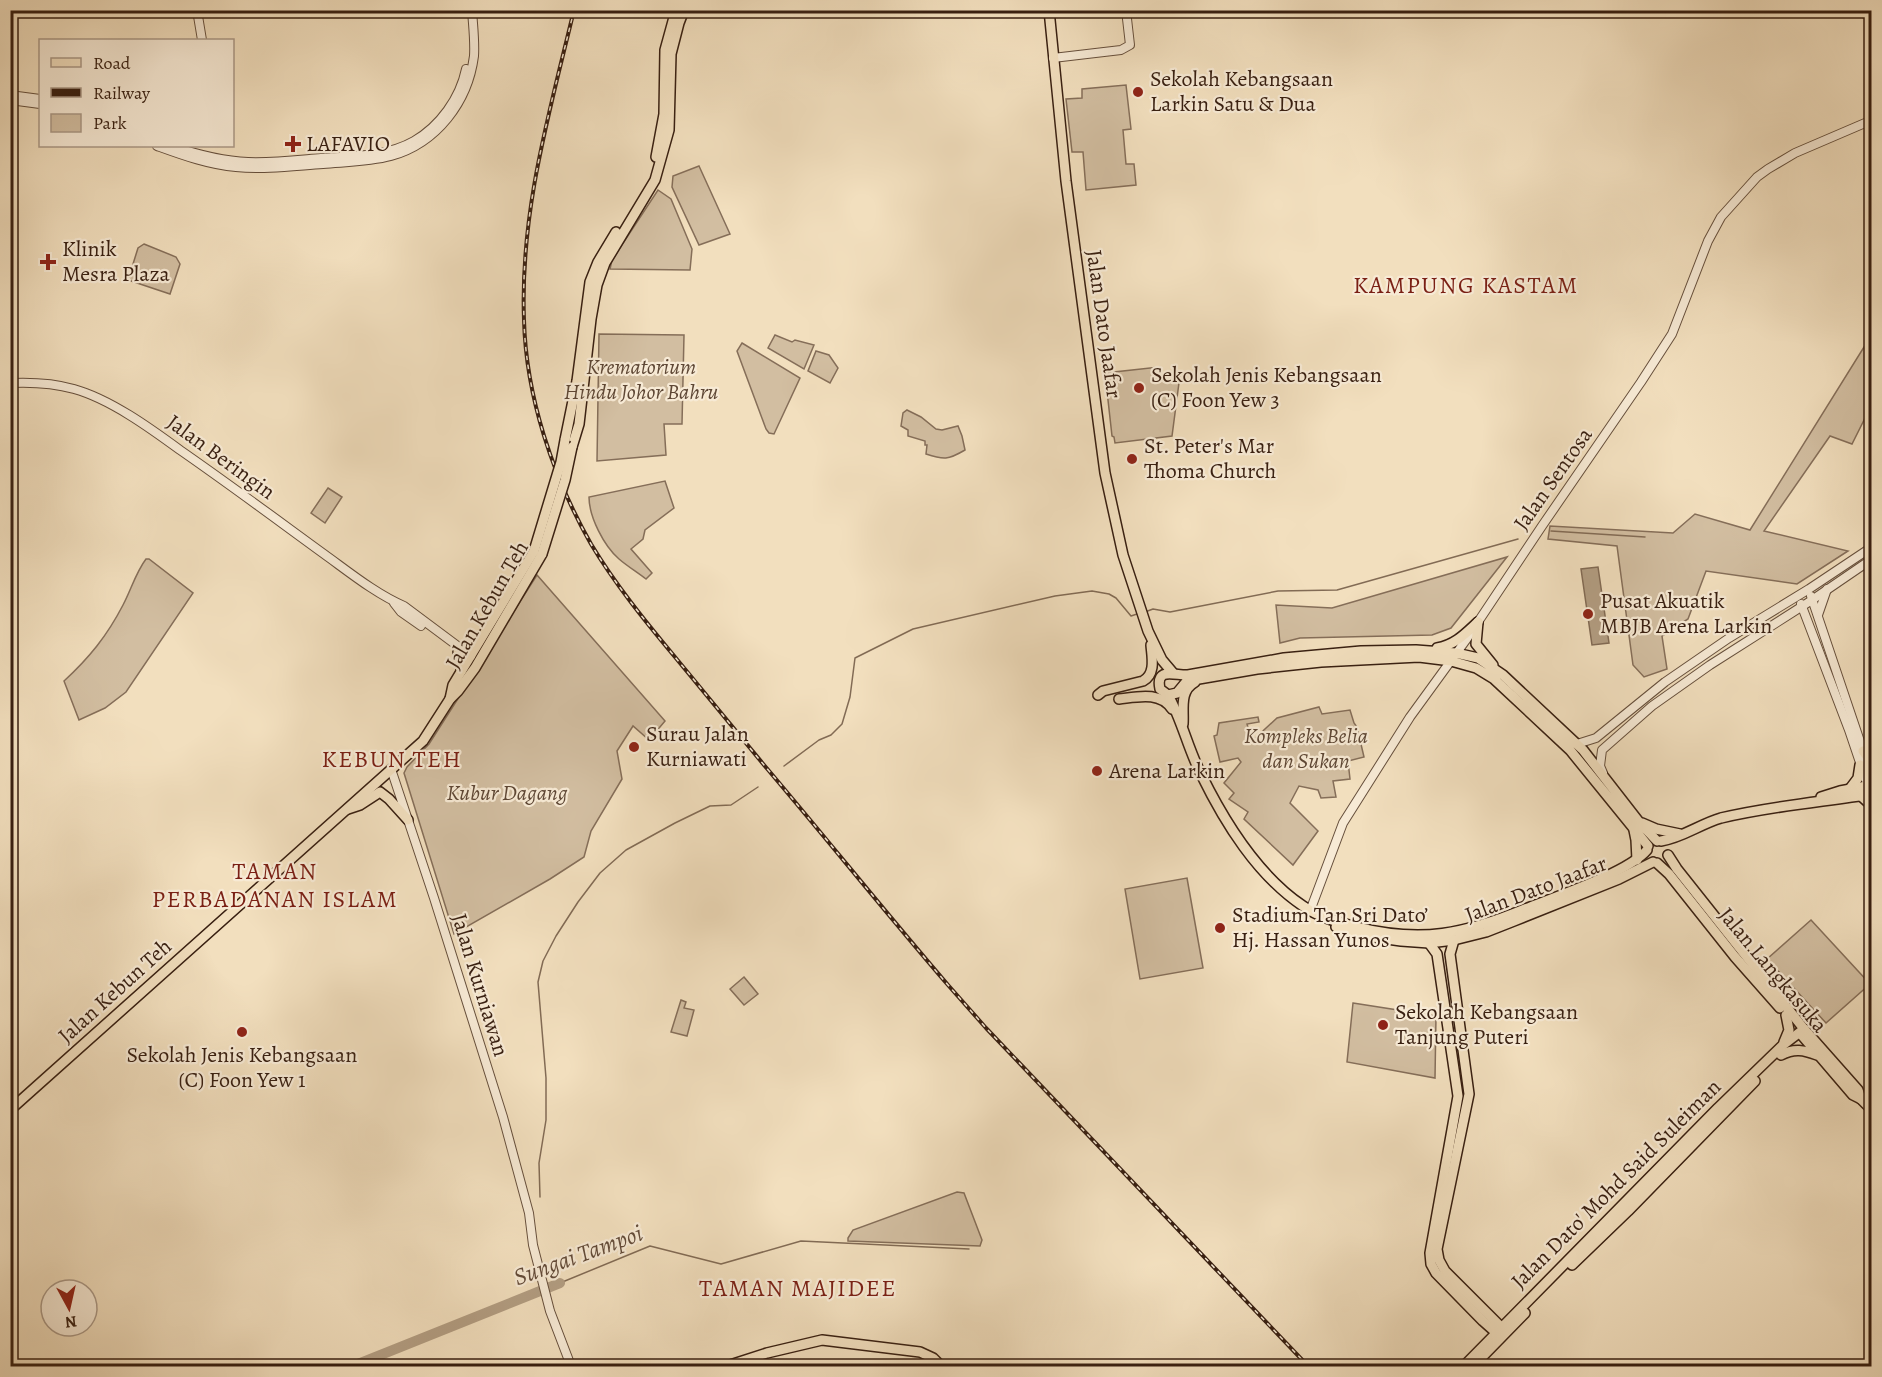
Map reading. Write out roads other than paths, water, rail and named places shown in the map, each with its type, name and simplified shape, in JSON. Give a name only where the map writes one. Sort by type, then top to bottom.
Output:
[{"type":"main road","name":"Jalan Kebun Teh","points":[[10,1110],[423,741],[450,699],[453,685],[466,674],[489,642],[538,553],[565,480],[592,276],[604,251],[626,219],[649,178],[655,159],[664,114],[665,50],[676,10]]},
{"type":"main road","name":"Jalan Kebun Teh","points":[[569,444],[579,424],[597,285],[605,263],[655,180],[669,130],[671,54],[684,10]]},
{"type":"main road","name":"Jalan Dato Jaafar","points":[[1049,10],[1066,184],[1100,445],[1116,529],[1152,641],[1161,660],[1176,674]]},
{"type":"main road","name":"Jalan Kebun Teh","points":[[466,674],[477,646],[538,553]]},
{"type":"main road","points":[[1175,691],[1187,681],[1217,672],[1312,655],[1416,650],[1448,646],[1456,642],[1478,622]]},
{"type":"main road","points":[[1478,622],[1476,644],[1497,670],[1577,744],[1608,782],[1636,825],[1647,848],[1648,857],[1655,862],[1664,861],[1670,857],[1681,835]]},
{"type":"main road","name":"Jalan Dato Jaafar","points":[[1152,641],[1159,679]]},
{"type":"main road","points":[[1152,641],[1173,666],[1179,669],[1217,672]]},
{"type":"main road","points":[[1098,695],[1103,691],[1149,678],[1152,670],[1152,641]]},
{"type":"main road","points":[[471,658],[489,642]]},
{"type":"main road","points":[[466,674],[461,662],[460,650],[477,646]]},
{"type":"main road","points":[[1416,650],[1454,657],[1494,679],[1570,750],[1636,825],[1667,845],[1670,857]]},
{"type":"main road","points":[[1175,691],[1160,688],[1159,679],[1168,672],[1176,674],[1217,672],[1333,661],[1419,657],[1478,658],[1497,670]]},
{"type":"main road","points":[[1182,726],[1184,695],[1187,688],[1217,672]]},
{"type":"main road","points":[[1175,691],[1181,681],[1176,674]]},
{"type":"main road","name":"Jalan Dato Jaafar","points":[[1175,691],[1182,726],[1200,773],[1233,832],[1270,878],[1296,902],[1327,919],[1367,929],[1408,935],[1425,936],[1463,930],[1511,915],[1605,876],[1637,860],[1647,848]]},
{"type":"main road","points":[[1119,699],[1147,696],[1164,700],[1182,726]]},
{"type":"main road","points":[[1863,751],[1872,763]]},
{"type":"main road","points":[[1849,790],[1858,778],[1860,765]]},
{"type":"main road","points":[[1647,848],[1659,841],[1681,835],[1720,818],[1871,787]]},
{"type":"main road","points":[[1810,801],[1836,800],[1860,795],[1871,787]]},
{"type":"main road","points":[[345,809],[357,807],[380,792],[408,820]]},
{"type":"main road","points":[[1860,795],[1872,806]]},
{"type":"main road","points":[[1636,825],[1681,835]]},
{"type":"main road","points":[[1636,825],[1637,860]]},
{"type":"main road","name":"Jalan Langkasuka","points":[[1670,857],[1819,1056],[1853,1095],[1861,1099],[1872,1110]]},
{"type":"main road","name":"Jalan Dato Jaafar","points":[[1327,919],[1337,928],[1366,936],[1429,943],[1454,940],[1486,932],[1655,862]]},
{"type":"main road","name":"Jalan Langkasuka","points":[[1655,862],[1669,874],[1735,957],[1786,1016],[1858,1090],[1861,1099]]},
{"type":"main road","points":[[1634,872],[1652,869],[1669,874]]},
{"type":"main road","points":[[1454,940],[1450,954],[1469,1094],[1437,1249],[1445,1271],[1502,1333]]},
{"type":"main road","points":[[1429,943],[1437,954],[1458,1096],[1430,1259],[1436,1272],[1502,1333]]},
{"type":"main road","points":[[1786,1016],[1789,1030],[1782,1050],[1809,1052],[1819,1056]]},
{"type":"main road","name":"Jalan Dato' Mohd Said Suleiman","points":[[1473,1366],[1547,1288],[1628,1211],[1666,1166],[1782,1050],[1803,1032]]},
{"type":"main road","name":"Jalan Dato' Mohd Said Suleiman","points":[[1464,1366],[1502,1333]]},
{"type":"main road","points":[[727,1366],[767,1353],[822,1340],[920,1352],[933,1358],[941,1366]]},
{"type":"street","points":[[197,10],[202,39]]},
{"type":"street","points":[[160,147],[223,165],[261,168],[378,159],[413,147],[432,135],[449,117],[461,99],[468,82],[473,57],[474,33],[470,10]]},
{"type":"street","points":[[195,149],[249,162],[381,153],[414,141],[435,124],[447,110],[461,86],[470,45],[470,10]]},
{"type":"street","points":[[1053,58],[1121,50],[1130,45],[1126,10]]},
{"type":"street","points":[[1853,10],[1872,16]]},
{"type":"street","points":[[10,95],[39,99]]},
{"type":"street","points":[[10,100],[39,104]]},
{"type":"street","name":"Jalan Sentosa","points":[[1310,911],[1343,823],[1410,717],[1454,657],[1609,431],[1672,334],[1708,241],[1728,208],[1757,177],[1768,169],[1795,153],[1872,120]]},
{"type":"street","name":"Jalan Beringin","points":[[10,383],[38,382],[74,389],[149,428],[393,602],[401,612],[471,658]]},
{"type":"street","points":[[1577,744],[1596,738],[1665,682],[1729,638],[1872,547]]},
{"type":"street","points":[[1608,782],[1600,766],[1602,750],[1606,746],[1670,692],[1872,559]]},
{"type":"street","points":[[1818,615],[1828,588]]},
{"type":"street","points":[[1808,589],[1863,751],[1871,787]]},
{"type":"street","points":[[1797,596],[1809,620],[1860,765],[1871,787]]},
{"type":"street","points":[[1785,616],[1795,615],[1809,620]]},
{"type":"street","name":"Jalan Kurniawan","points":[[391,769],[503,1117],[529,1213],[533,1245],[550,1311],[571,1366]]},
{"type":"waterway","points":[[1551,531],[1645,537]]},
{"type":"waterway","points":[[1145,612],[1153,609],[1170,612],[1278,591],[1337,590],[1518,539]]},
{"type":"waterway","points":[[784,766],[819,740],[831,735],[842,724],[850,697],[855,658],[913,629],[1055,596],[1092,591],[1109,594],[1116,598],[1131,616],[1137,614]]},
{"type":"waterway","points":[[540,1197],[539,1163],[546,1120],[546,1078],[538,982],[543,961],[556,936],[600,873],[626,850],[710,806],[731,805],[758,787]]},
{"type":"waterway","name":"Sungai Tampoi","points":[[560,1283],[650,1246],[721,1264],[801,1241],[969,1249]]},
{"type":"waterway","name":"Sungai Tampoi","points":[[353,1366],[560,1283]]},
{"type":"railway","points":[[574,10],[546,125],[531,202],[524,280],[524,320],[530,378],[544,436],[565,492],[591,544],[620,588],[653,630],[948,985],[986,1028],[1308,1366]]},
{"type":"place","name":"Sekolah Kebangsaan Larkin Satu & Dua","points":[[1138,92]]},
{"type":"place","name":"LAFAVIO","points":[[293,144]]},
{"type":"place","name":"Klinik Mesra Plaza","points":[[48,262]]},
{"type":"place","name":"Sekolah Jenis Kebangsaan (C) Foon Yew 3","points":[[1139,388]]},
{"type":"place","name":"St. Peter's Mar Thoma Church","points":[[1132,459]]},
{"type":"place","name":"Pusat Akuatik MBJB Arena Larkin","points":[[1588,614]]},
{"type":"place","name":"Surau Jalan Kurniawati","points":[[634,747]]},
{"type":"place","name":"Arena Larkin","points":[[1097,771]]},
{"type":"place","name":"Stadium Tan Sri Dato’ Hj. Hassan Yunos","points":[[1220,928]]},
{"type":"place","name":"Sekolah Kebangsaan Tanjung Puteri","points":[[1383,1025]]},
{"type":"place","name":"Sekolah Jenis Kebangsaan (C) Foon Yew 1","points":[[242,1032]]},
{"type":"district","name":"KAMPUNG KASTAM","points":[[1466,285]]},
{"type":"district","name":"KEBUN TEH","points":[[392,759]]},
{"type":"district","name":"TAMAN PERBADANAN ISLAM","points":[[275,885]]},
{"type":"district","name":"TAMAN MAJIDEE","points":[[798,1288]]},
{"type":"park label","name":"Krematorium Hindu Johor Bahru","points":[[641,380]]},
{"type":"park label","name":"Kompleks Belia dan Sukan","points":[[1306,748]]},
{"type":"park label","name":"Kubur Dagang","points":[[507,793]]}]
